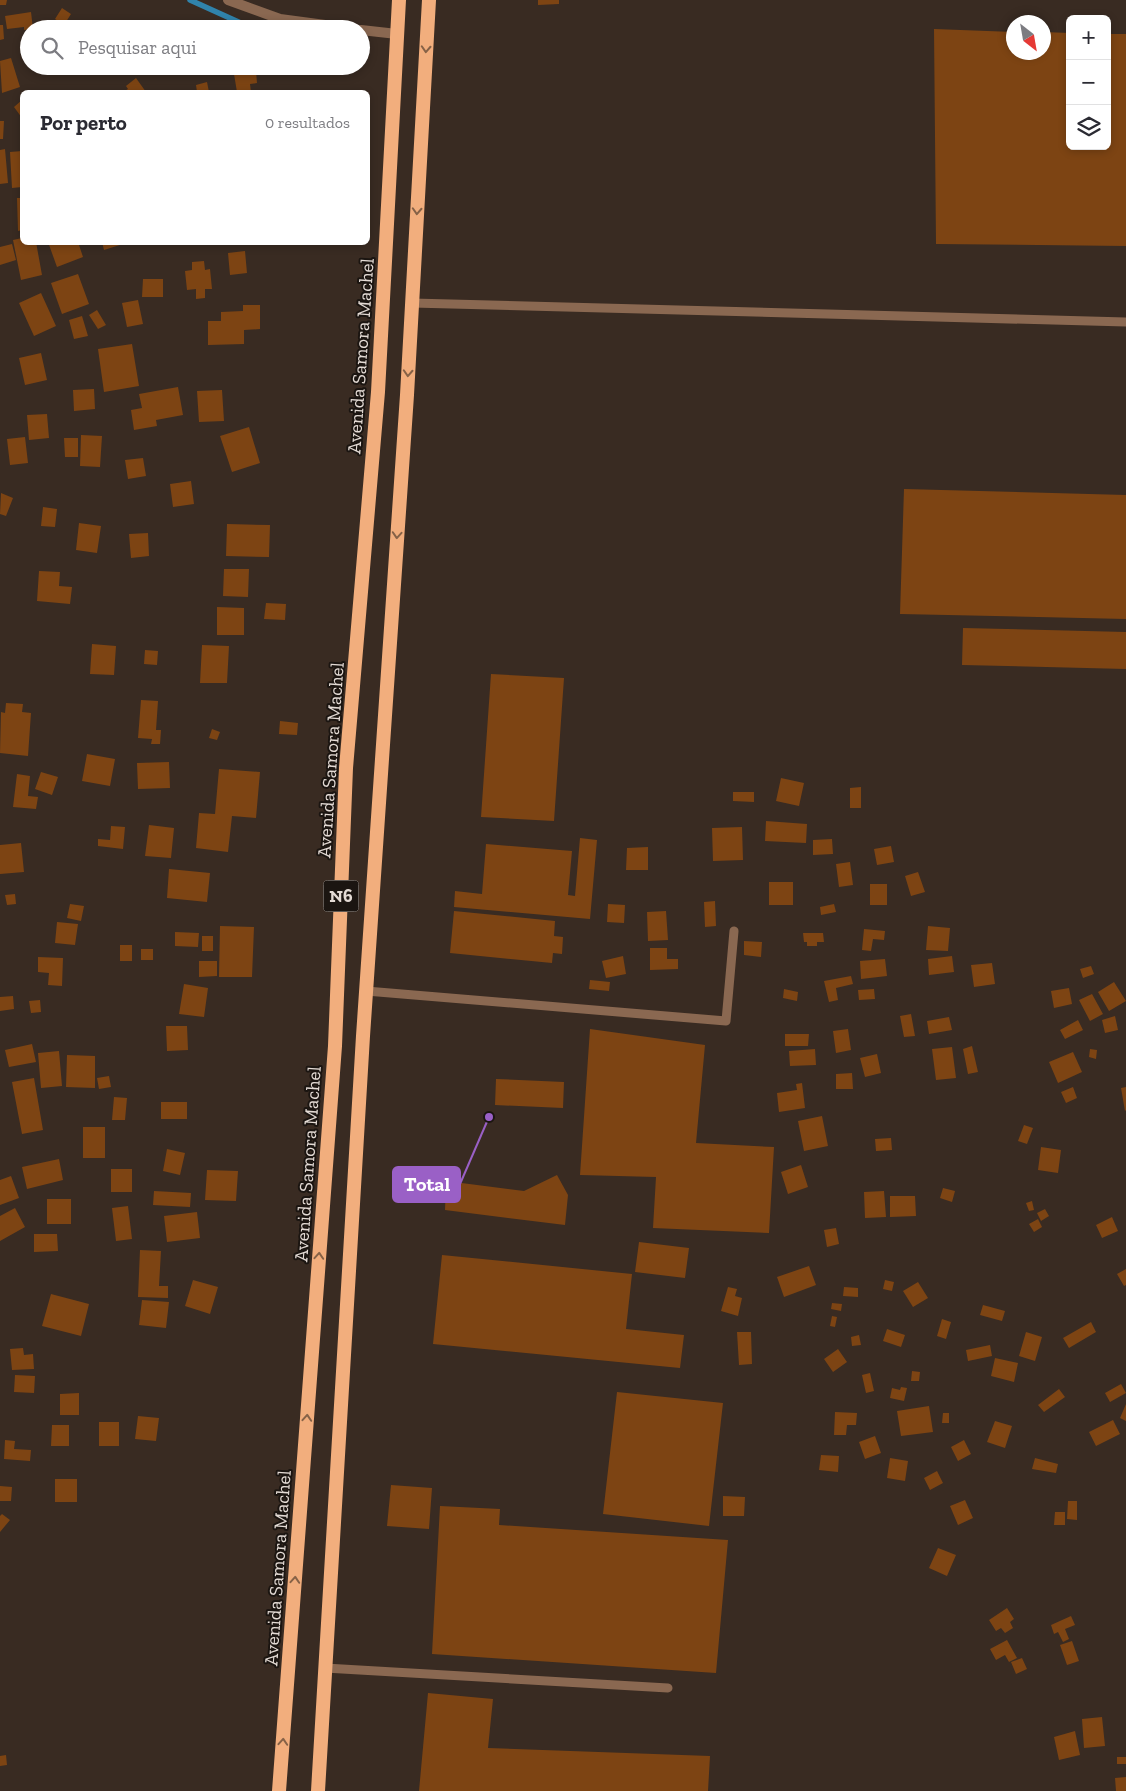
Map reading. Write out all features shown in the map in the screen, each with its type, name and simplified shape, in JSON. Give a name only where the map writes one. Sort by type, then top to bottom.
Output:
[{"type":"highway","name":"Avenida Samora Machel","points":[[279,1791],[335,1046],[346,768],[378,392],[399,0]]},
{"type":"highway","name":"N6","points":[[318,1791],[366,991],[412,303],[429,0]]},
{"type":"street","points":[[228,0],[288,20]]},
{"type":"street","points":[[370,31],[397,34]]},
{"type":"lane","points":[[412,303],[1126,322]]},
{"type":"lane","points":[[366,991],[726,1021],[734,931]]},
{"type":"lane","points":[[325,1668],[668,1688]]},
{"type":"building","points":[[0,0],[7,0],[6,5],[0,5]]},
{"type":"building","points":[[538,0],[559,0],[559,4],[538,5]]},
{"type":"building","points":[[62,8],[71,14],[67,20],[55,19]]},
{"type":"building","points":[[31,12],[32,20],[20,20],[20,27],[7,29],[5,16]]},
{"type":"building","points":[[0,25],[3,25],[4,39],[0,40]]},
{"type":"building","points":[[934,29],[1006,32],[1006,60],[1051,60],[1051,32],[1066,33],[1066,150],[1111,150],[1111,34],[1126,34],[1126,246],[936,244]]},
{"type":"building","points":[[11,58],[20,87],[2,93],[0,61]]},
{"type":"building","points":[[234,75],[256,75],[257,83],[250,84],[251,90],[237,90]]},
{"type":"building","points":[[136,78],[145,90],[126,90],[128,89],[126,86]]},
{"type":"building","points":[[207,82],[209,90],[197,90],[196,85]]},
{"type":"building","points":[[20,102],[20,115],[14,107]]},
{"type":"building","points":[[0,121],[4,121],[3,139],[0,139]]},
{"type":"building","points":[[5,149],[8,183],[0,184],[0,150]]},
{"type":"building","points":[[20,151],[20,187],[12,188],[10,152]]},
{"type":"building","points":[[17,198],[20,198],[20,230],[18,231]]},
{"type":"building","points":[[20,238],[20,245],[37,245],[42,275],[21,280],[13,240]]},
{"type":"building","points":[[12,244],[16,260],[0,265],[0,247]]},
{"type":"building","points":[[49,245],[79,245],[83,257],[57,267]]},
{"type":"building","points":[[103,245],[120,245],[104,250]]},
{"type":"building","points":[[245,251],[247,273],[230,275],[228,253]]},
{"type":"building","points":[[204,261],[205,270],[210,269],[212,289],[205,289],[205,298],[196,299],[196,289],[187,290],[185,271],[192,270],[192,262]]},
{"type":"building","points":[[78,274],[89,304],[62,314],[51,283]]},
{"type":"building","points":[[143,279],[163,279],[163,297],[142,297]]},
{"type":"building","points":[[41,293],[56,326],[34,336],[19,303]]},
{"type":"building","points":[[138,300],[143,324],[127,327],[122,303]]},
{"type":"building","points":[[243,305],[260,305],[260,329],[244,330],[244,344],[208,345],[208,321],[221,321],[221,312],[243,311]]},
{"type":"building","points":[[97,310],[106,325],[98,329],[89,315]]},
{"type":"building","points":[[82,316],[88,336],[74,339],[69,320]]},
{"type":"building","points":[[132,344],[139,386],[104,392],[98,349]]},
{"type":"building","points":[[41,353],[47,380],[25,385],[19,358]]},
{"type":"building","points":[[178,387],[183,415],[156,420],[157,426],[134,430],[131,410],[142,408],[139,394]]},
{"type":"building","points":[[94,389],[95,409],[74,411],[73,390]]},
{"type":"building","points":[[222,390],[224,421],[199,422],[197,391]]},
{"type":"building","points":[[47,414],[49,438],[29,440],[27,415]]},
{"type":"building","points":[[249,427],[260,463],[232,472],[220,436]]},
{"type":"building","points":[[81,435],[102,436],[100,467],[80,466]]},
{"type":"building","points":[[25,437],[28,463],[10,465],[7,439]]},
{"type":"building","points":[[64,438],[78,438],[78,457],[65,457]]},
{"type":"building","points":[[143,458],[146,476],[128,479],[125,460]]},
{"type":"building","points":[[191,481],[194,504],[173,507],[170,484]]},
{"type":"building","points":[[904,489],[1126,495],[1126,619],[900,614]]},
{"type":"building","points":[[1,493],[13,498],[6,516],[0,514]]},
{"type":"building","points":[[43,507],[57,509],[55,527],[41,526]]},
{"type":"building","points":[[79,523],[101,526],[97,553],[76,550]]},
{"type":"building","points":[[227,524],[270,525],[269,557],[226,556]]},
{"type":"building","points":[[148,533],[149,556],[131,558],[129,534]]},
{"type":"building","points":[[224,569],[249,569],[248,597],[223,596]]},
{"type":"building","points":[[39,571],[60,572],[59,586],[72,587],[70,604],[37,601]]},
{"type":"building","points":[[266,603],[286,604],[285,620],[264,619]]},
{"type":"building","points":[[217,607],[244,608],[244,635],[217,635]]},
{"type":"building","points":[[963,628],[1126,632],[1126,669],[962,665]]},
{"type":"building","points":[[92,644],[116,646],[114,675],[90,674]]},
{"type":"building","points":[[202,645],[229,646],[227,683],[200,683]]},
{"type":"building","points":[[145,650],[158,651],[157,665],[144,664]]},
{"type":"building","points":[[491,674],[564,678],[554,821],[481,817]]},
{"type":"building","points":[[141,700],[158,701],[156,730],[161,730],[160,744],[151,744],[152,739],[138,738]]},
{"type":"building","points":[[6,703],[23,704],[22,712],[31,713],[28,756],[0,753],[1,712],[5,713]]},
{"type":"building","points":[[280,721],[298,723],[297,735],[279,734]]},
{"type":"building","points":[[212,729],[220,732],[217,740],[209,738]]},
{"type":"building","points":[[87,754],[115,759],[110,786],[82,781]]},
{"type":"building","points":[[169,762],[170,788],[138,789],[137,763]]},
{"type":"building","points":[[219,769],[260,772],[256,818],[232,816],[228,852],[196,848],[199,813],[215,814]]},
{"type":"building","points":[[41,772],[58,777],[52,795],[35,789]]},
{"type":"building","points":[[17,774],[30,776],[28,796],[38,797],[36,809],[13,807]]},
{"type":"building","points":[[781,778],[804,783],[799,806],[776,801]]},
{"type":"building","points":[[861,787],[861,808],[850,808],[850,788]]},
{"type":"building","points":[[733,792],[754,792],[754,802],[733,801]]},
{"type":"building","points":[[766,821],[807,824],[806,843],[765,841]]},
{"type":"building","points":[[149,825],[174,828],[171,858],[145,856]]},
{"type":"building","points":[[111,826],[125,827],[123,849],[98,846],[98,839],[110,840]]},
{"type":"building","points":[[742,827],[743,860],[713,861],[712,828]]},
{"type":"building","points":[[580,838],[597,840],[590,919],[454,907],[455,891],[482,894],[486,844],[572,851],[568,895],[575,896]]},
{"type":"building","points":[[832,839],[833,854],[813,855],[813,840]]},
{"type":"building","points":[[21,843],[24,872],[0,874],[0,845]]},
{"type":"building","points":[[891,846],[894,862],[877,865],[874,849]]},
{"type":"building","points":[[648,847],[648,870],[626,870],[627,848]]},
{"type":"building","points":[[850,862],[853,885],[839,887],[836,864]]},
{"type":"building","points":[[169,869],[210,873],[207,902],[167,898]]},
{"type":"building","points":[[918,872],[925,892],[911,896],[905,876]]},
{"type":"building","points":[[769,882],[793,882],[793,905],[769,905]]},
{"type":"building","points":[[870,884],[887,884],[887,905],[870,905]]},
{"type":"building","points":[[15,894],[16,904],[7,905],[5,895]]},
{"type":"building","points":[[715,901],[716,926],[705,927],[704,902]]},
{"type":"building","points":[[70,904],[84,906],[81,921],[67,918]]},
{"type":"building","points":[[608,904],[625,905],[624,923],[607,922]]},
{"type":"building","points":[[834,904],[836,912],[821,915],[820,907]]},
{"type":"building","points":[[454,911],[555,921],[554,936],[563,937],[562,954],[553,953],[552,963],[450,953]]},
{"type":"building","points":[[666,911],[668,940],[648,941],[647,912]]},
{"type":"building","points":[[57,922],[78,924],[75,945],[55,943]]},
{"type":"building","points":[[220,926],[254,927],[252,977],[219,977]]},
{"type":"building","points":[[928,926],[950,928],[948,951],[926,950]]},
{"type":"building","points":[[864,929],[885,931],[884,940],[873,939],[871,951],[862,950]]},
{"type":"building","points":[[175,932],[199,933],[198,947],[175,946]]},
{"type":"building","points":[[803,933],[823,933],[824,942],[817,942],[817,946],[807,946],[807,942],[804,942]]},
{"type":"building","points":[[202,936],[213,936],[213,951],[202,951]]},
{"type":"building","points":[[744,941],[762,942],[761,957],[744,955]]},
{"type":"building","points":[[120,945],[132,945],[132,961],[120,961]]},
{"type":"building","points":[[650,948],[667,948],[667,959],[678,959],[678,969],[650,970]]},
{"type":"building","points":[[141,949],[153,949],[153,960],[141,960]]},
{"type":"building","points":[[623,956],[626,974],[606,978],[602,961]]},
{"type":"building","points":[[952,956],[954,972],[929,975],[928,959]]},
{"type":"building","points":[[38,957],[63,958],[62,986],[48,985],[49,973],[38,972]]},
{"type":"building","points":[[885,959],[887,976],[861,979],[860,961]]},
{"type":"building","points":[[199,961],[217,961],[217,976],[199,977]]},
{"type":"building","points":[[992,963],[995,984],[974,987],[971,965]]},
{"type":"building","points":[[1091,966],[1094,974],[1083,978],[1080,969]]},
{"type":"building","points":[[851,976],[853,984],[836,988],[838,1000],[829,1002],[824,981]]},
{"type":"building","points":[[590,980],[610,982],[609,991],[589,989]]},
{"type":"building","points":[[1114,982],[1126,1001],[1109,1011],[1098,992]]},
{"type":"building","points":[[184,984],[208,988],[204,1017],[179,1014]]},
{"type":"building","points":[[1069,988],[1072,1004],[1054,1008],[1051,991]]},
{"type":"building","points":[[784,989],[798,992],[797,1001],[783,998]]},
{"type":"building","points":[[874,989],[875,999],[859,1000],[858,990]]},
{"type":"building","points":[[1092,994],[1103,1014],[1090,1021],[1079,1000]]},
{"type":"building","points":[[13,996],[14,1009],[0,1011],[0,997]]},
{"type":"building","points":[[40,1000],[41,1012],[31,1013],[29,1001]]},
{"type":"building","points":[[911,1014],[915,1036],[904,1037],[900,1016]]},
{"type":"building","points":[[1115,1016],[1118,1030],[1105,1033],[1102,1020]]},
{"type":"building","points":[[949,1017],[952,1030],[929,1034],[927,1021]]},
{"type":"building","points":[[1078,1020],[1083,1030],[1065,1039],[1060,1030]]},
{"type":"building","points":[[166,1026],[187,1026],[188,1050],[167,1051]]},
{"type":"building","points":[[590,1029],[705,1045],[696,1143],[774,1147],[769,1233],[653,1228],[656,1177],[580,1175]]},
{"type":"building","points":[[848,1029],[851,1050],[836,1053],[833,1031]]},
{"type":"building","points":[[785,1034],[809,1034],[808,1046],[785,1046]]},
{"type":"building","points":[[32,1044],[36,1062],[9,1067],[5,1050]]},
{"type":"building","points":[[972,1046],[978,1072],[968,1074],[963,1049]]},
{"type":"building","points":[[952,1047],[956,1078],[936,1080],[932,1049]]},
{"type":"building","points":[[815,1049],[816,1065],[790,1066],[789,1051]]},
{"type":"building","points":[[1090,1049],[1097,1050],[1096,1059],[1089,1057]]},
{"type":"building","points":[[59,1051],[62,1086],[41,1088],[38,1053]]},
{"type":"building","points":[[1073,1052],[1082,1072],[1058,1083],[1049,1062]]},
{"type":"building","points":[[877,1054],[881,1073],[865,1077],[860,1058]]},
{"type":"building","points":[[67,1055],[95,1056],[95,1088],[66,1087]]},
{"type":"building","points":[[852,1073],[853,1089],[836,1089],[836,1074]]},
{"type":"building","points":[[109,1076],[111,1087],[99,1089],[97,1078]]},
{"type":"building","points":[[34,1078],[43,1130],[22,1134],[12,1082]]},
{"type":"building","points":[[496,1079],[564,1082],[563,1108],[495,1105]]},
{"type":"building","points":[[802,1083],[805,1108],[779,1112],[777,1093],[797,1090],[796,1084]]},
{"type":"building","points":[[1073,1087],[1077,1098],[1066,1103],[1061,1092]]},
{"type":"building","points":[[1126,1087],[1126,1110],[1125,1111],[1121,1088]]},
{"type":"building","points":[[114,1097],[127,1098],[125,1120],[112,1120]]},
{"type":"building","points":[[161,1102],[187,1102],[187,1119],[161,1119]]},
{"type":"building","points":[[822,1116],[828,1146],[804,1151],[798,1121]]},
{"type":"building","points":[[1024,1125],[1033,1128],[1027,1144],[1018,1141]]},
{"type":"building","points":[[83,1127],[105,1127],[105,1158],[83,1158]]},
{"type":"building","points":[[891,1138],[892,1150],[876,1151],[875,1139]]},
{"type":"building","points":[[1041,1147],[1061,1150],[1058,1173],[1038,1170]]},
{"type":"building","points":[[167,1149],[185,1153],[180,1175],[163,1171]]},
{"type":"building","points":[[59,1159],[63,1180],[27,1189],[22,1167]]},
{"type":"building","points":[[801,1165],[808,1187],[788,1194],[781,1172]]},
{"type":"building","points":[[111,1169],[132,1169],[132,1192],[111,1192]]},
{"type":"building","points":[[207,1170],[238,1171],[236,1201],[205,1200]]},
{"type":"building","points":[[557,1175],[568,1195],[565,1225],[445,1210],[446,1181],[524,1191]]},
{"type":"building","points":[[11,1176],[19,1198],[0,1205],[0,1180]]},
{"type":"building","points":[[943,1188],[955,1191],[952,1202],[940,1198]]},
{"type":"building","points":[[154,1191],[191,1193],[190,1207],[153,1205]]},
{"type":"building","points":[[884,1191],[886,1217],[865,1218],[864,1192]]},
{"type":"building","points":[[890,1196],[915,1196],[916,1216],[890,1217]]},
{"type":"building","points":[[47,1199],[71,1199],[71,1224],[47,1224]]},
{"type":"building","points":[[1032,1201],[1034,1210],[1029,1211],[1026,1203]]},
{"type":"building","points":[[128,1206],[132,1239],[116,1241],[112,1208]]},
{"type":"building","points":[[15,1208],[25,1227],[0,1241],[0,1216]]},
{"type":"building","points":[[1045,1209],[1049,1216],[1041,1221],[1037,1213]]},
{"type":"building","points":[[197,1212],[200,1238],[167,1242],[164,1216]]},
{"type":"building","points":[[1112,1217],[1118,1231],[1102,1238],[1096,1225]]},
{"type":"building","points":[[1038,1219],[1042,1227],[1034,1232],[1029,1224]]},
{"type":"building","points":[[836,1228],[839,1244],[827,1247],[824,1230]]},
{"type":"building","points":[[34,1234],[57,1234],[58,1251],[34,1252]]},
{"type":"building","points":[[639,1242],[689,1248],[685,1278],[635,1272]]},
{"type":"building","points":[[140,1250],[161,1251],[159,1286],[168,1286],[168,1298],[138,1297]]},
{"type":"building","points":[[442,1255],[632,1274],[626,1329],[684,1335],[680,1368],[433,1344]]},
{"type":"building","points":[[809,1266],[816,1285],[784,1297],[777,1277]]},
{"type":"building","points":[[1126,1269],[1126,1285],[1124,1286],[1117,1274]]},
{"type":"building","points":[[193,1280],[218,1287],[210,1314],[185,1306]]},
{"type":"building","points":[[885,1280],[894,1282],[892,1291],[883,1289]]},
{"type":"building","points":[[918,1282],[928,1298],[913,1307],[903,1291]]},
{"type":"building","points":[[728,1287],[737,1289],[735,1296],[742,1298],[738,1316],[721,1311]]},
{"type":"building","points":[[844,1287],[858,1288],[858,1297],[843,1296]]},
{"type":"building","points":[[51,1294],[89,1304],[81,1336],[42,1326]]},
{"type":"building","points":[[142,1300],[169,1302],[166,1328],[139,1325]]},
{"type":"building","points":[[832,1303],[842,1304],[841,1311],[831,1309]]},
{"type":"building","points":[[983,1305],[1005,1311],[1002,1321],[980,1315]]},
{"type":"building","points":[[832,1316],[837,1317],[835,1327],[830,1326]]},
{"type":"building","points":[[942,1319],[951,1322],[946,1339],[937,1336]]},
{"type":"building","points":[[1091,1322],[1096,1332],[1069,1348],[1063,1338]]},
{"type":"building","points":[[887,1329],[905,1335],[901,1347],[883,1341]]},
{"type":"building","points":[[737,1332],[751,1332],[752,1364],[739,1365]]},
{"type":"building","points":[[1026,1332],[1042,1337],[1035,1361],[1019,1356]]},
{"type":"building","points":[[859,1335],[861,1345],[852,1346],[851,1337]]},
{"type":"building","points":[[990,1345],[992,1356],[968,1361],[966,1350]]},
{"type":"building","points":[[23,1348],[24,1355],[33,1354],[34,1369],[12,1370],[10,1349]]},
{"type":"building","points":[[838,1349],[847,1362],[833,1372],[824,1359]]},
{"type":"building","points":[[995,1358],[1018,1363],[1014,1382],[991,1376]]},
{"type":"building","points":[[912,1371],[920,1372],[919,1381],[911,1381]]},
{"type":"building","points":[[870,1373],[874,1391],[866,1393],[862,1375]]},
{"type":"building","points":[[15,1375],[35,1376],[34,1393],[14,1392]]},
{"type":"building","points":[[1121,1384],[1126,1393],[1110,1402],[1105,1393]]},
{"type":"building","points":[[901,1387],[907,1388],[904,1401],[890,1398],[892,1388],[900,1390]]},
{"type":"building","points":[[1059,1389],[1065,1397],[1044,1412],[1038,1405]]},
{"type":"building","points":[[617,1392],[723,1403],[709,1526],[603,1514]]},
{"type":"building","points":[[79,1393],[79,1415],[60,1415],[60,1394]]},
{"type":"building","points":[[1126,1404],[1126,1421],[1120,1418]]},
{"type":"building","points":[[929,1406],[933,1432],[901,1436],[897,1411]]},
{"type":"building","points":[[835,1412],[857,1413],[856,1425],[847,1425],[846,1435],[834,1435]]},
{"type":"building","points":[[943,1413],[949,1413],[949,1423],[942,1423]]},
{"type":"building","points":[[138,1416],[159,1418],[156,1441],[135,1439]]},
{"type":"building","points":[[1113,1420],[1120,1434],[1096,1446],[1089,1432]]},
{"type":"building","points":[[995,1421],[1012,1426],[1005,1448],[987,1442]]},
{"type":"building","points":[[99,1422],[119,1422],[119,1446],[99,1446]]},
{"type":"building","points":[[52,1425],[69,1425],[69,1446],[51,1446]]},
{"type":"building","points":[[875,1436],[881,1453],[865,1459],[859,1442]]},
{"type":"building","points":[[5,1440],[15,1441],[14,1449],[31,1450],[30,1461],[4,1459]]},
{"type":"building","points":[[964,1440],[971,1454],[958,1461],[951,1447]]},
{"type":"building","points":[[821,1455],[839,1456],[838,1472],[819,1470]]},
{"type":"building","points":[[890,1458],[908,1461],[905,1481],[887,1478]]},
{"type":"building","points":[[1035,1458],[1058,1464],[1056,1473],[1032,1469]]},
{"type":"building","points":[[937,1471],[943,1483],[930,1490],[924,1478]]},
{"type":"building","points":[[55,1479],[77,1479],[77,1502],[55,1502]]},
{"type":"building","points":[[391,1485],[432,1488],[429,1529],[387,1526]]},
{"type":"building","points":[[0,1486],[12,1487],[11,1501],[0,1501]]},
{"type":"building","points":[[723,1496],[745,1497],[744,1516],[723,1516]]},
{"type":"building","points":[[965,1500],[973,1518],[958,1525],[950,1506]]},
{"type":"building","points":[[1068,1501],[1077,1501],[1077,1520],[1067,1519]]},
{"type":"building","points":[[440,1506],[500,1509],[499,1525],[728,1540],[716,1673],[432,1654]]},
{"type":"building","points":[[1055,1512],[1065,1512],[1065,1525],[1054,1525]]},
{"type":"building","points":[[2,1514],[10,1520],[0,1532],[0,1516]]},
{"type":"building","points":[[938,1548],[956,1555],[947,1576],[929,1568]]},
{"type":"building","points":[[1007,1608],[1014,1619],[1010,1622],[1013,1628],[1005,1633],[1001,1628],[996,1631],[989,1620]]},
{"type":"building","points":[[1071,1616],[1075,1625],[1065,1629],[1069,1639],[1063,1642],[1058,1632],[1054,1634],[1051,1625]]},
{"type":"building","points":[[1007,1640],[1017,1658],[1009,1662],[1005,1655],[996,1660],[990,1649]]},
{"type":"building","points":[[1072,1641],[1079,1661],[1067,1665],[1060,1645]]},
{"type":"building","points":[[1022,1658],[1027,1669],[1016,1674],[1011,1662]]},
{"type":"building","points":[[428,1693],[493,1699],[488,1748],[710,1756],[708,1791],[419,1791]]},
{"type":"building","points":[[1102,1717],[1105,1746],[1084,1748],[1082,1719]]},
{"type":"building","points":[[1075,1731],[1080,1755],[1059,1760],[1054,1737]]},
{"type":"building","points":[[6,1755],[7,1765],[0,1766],[0,1756]]},
{"type":"building","points":[[1117,1757],[1126,1757],[1126,1764],[1117,1764]]},
{"type":"building","points":[[1126,1777],[1126,1791],[1116,1791],[1115,1778]]},
{"type":"waterway","points":[[190,0],[234,20]]},
{"type":"place","name":"Total","points":[[489,1117]]}]
